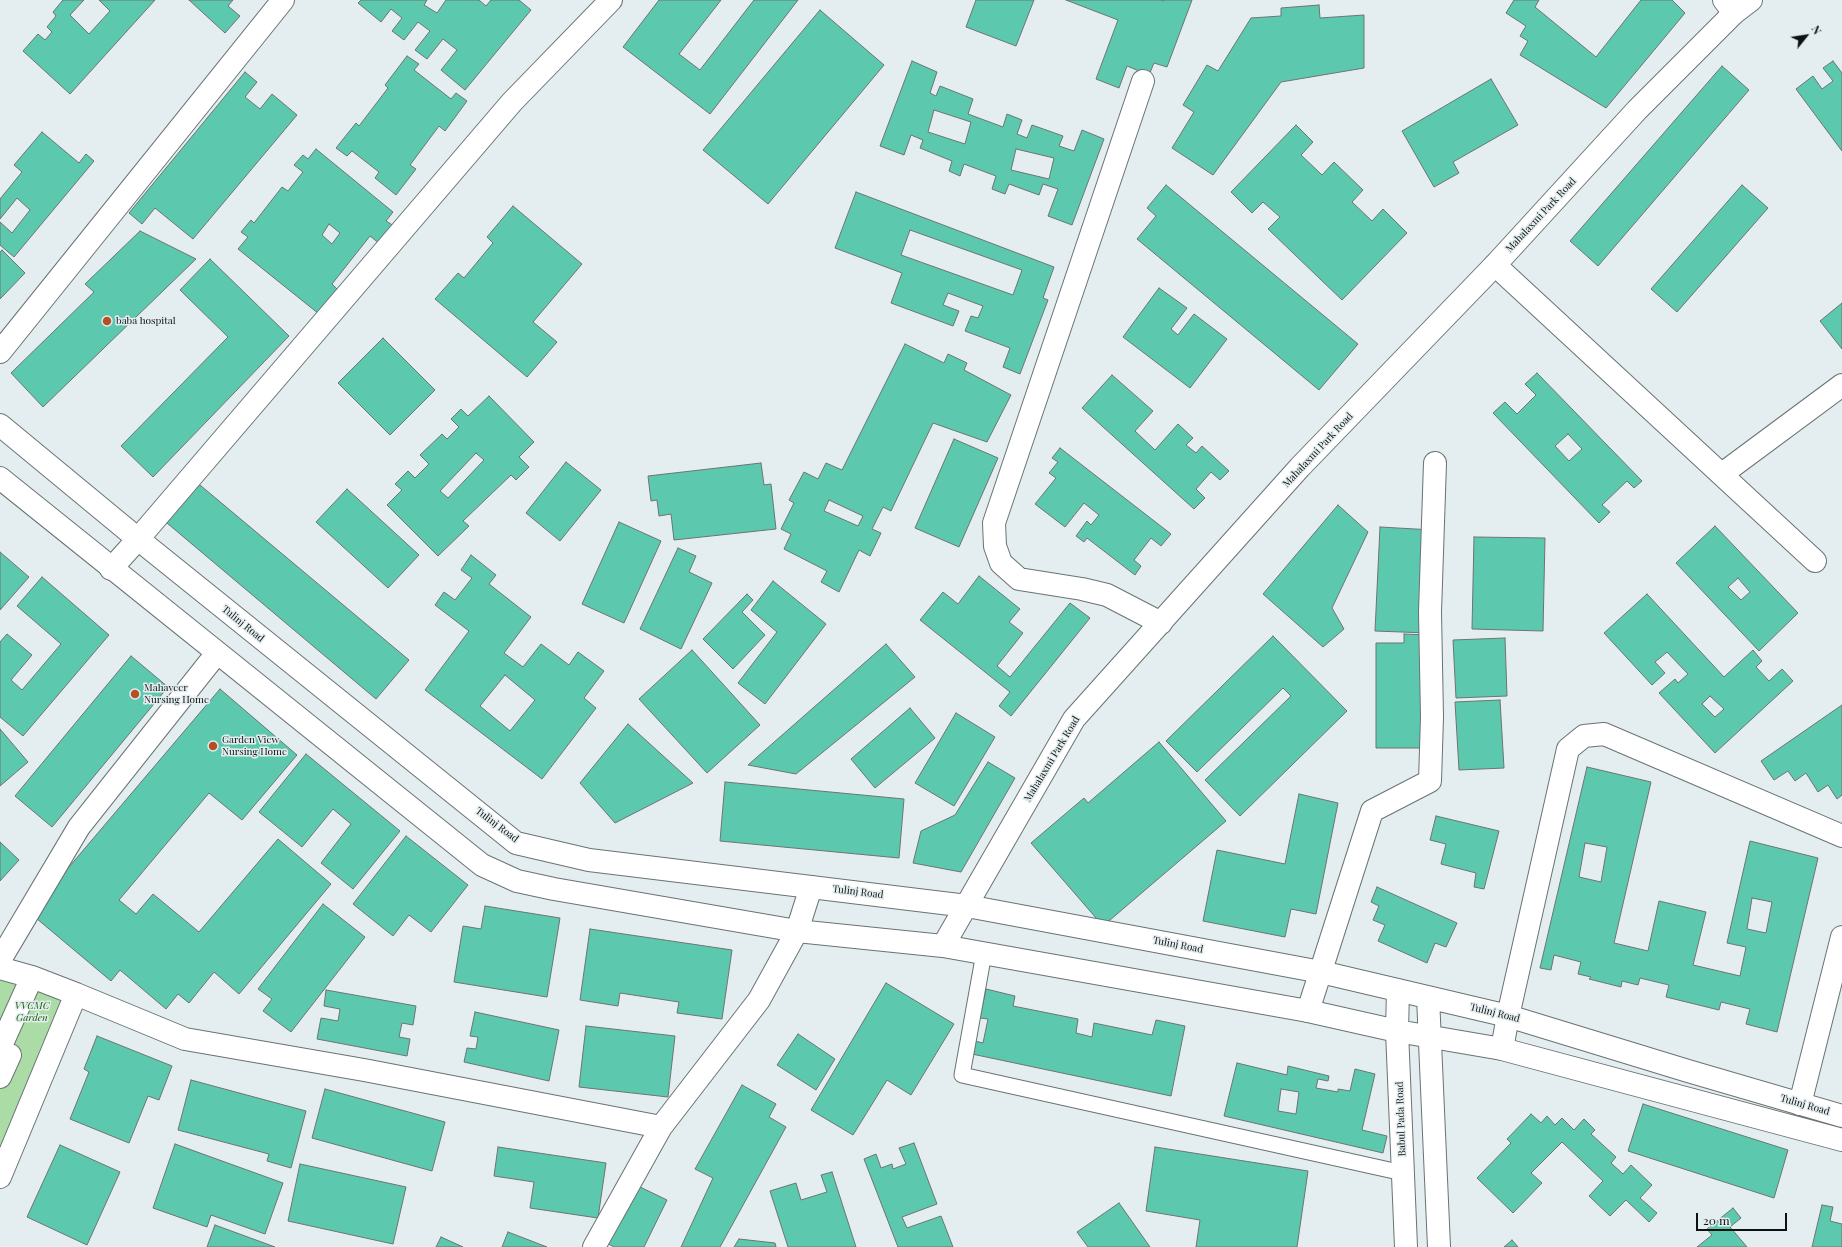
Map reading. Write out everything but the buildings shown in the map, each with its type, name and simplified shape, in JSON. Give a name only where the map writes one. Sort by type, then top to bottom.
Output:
[{"type":"street","points":[[0,352],[283,0]]},
{"type":"street","points":[[111,568],[138,539],[512,102],[611,0]]},
{"type":"street","name":"Mahalaxmi Park Road","points":[[943,946],[1074,719],[1300,467],[1495,265],[1736,4]]},
{"type":"street","points":[[1143,81],[994,523],[995,546],[1001,563],[1019,579],[1082,589],[1106,596],[1161,623]]},
{"type":"street","points":[[1495,265],[1815,561]]},
{"type":"street","points":[[1722,474],[1842,385]]},
{"type":"street","name":"Tulinj Road","points":[[0,425],[138,539],[516,843],[589,860],[967,906],[1321,972],[1508,1016],[1842,1116]]},
{"type":"street","points":[[1308,1011],[1372,811],[1430,781],[1432,717],[1430,612],[1435,463]]},
{"type":"street","points":[[0,478],[482,865],[517,880],[554,889],[797,931],[943,946],[984,953],[1308,1011],[1397,1031],[1502,1049],[1842,1140]]},
{"type":"street","points":[[0,960],[79,827],[217,653]]},
{"type":"street","points":[[1502,1049],[1508,1016],[1568,749],[1584,736],[1604,734],[1842,836]]},
{"type":"street","points":[[594,1247],[661,1127],[759,1000],[797,931],[811,887]]},
{"type":"street","points":[[1800,1104],[1842,937]]},
{"type":"street","points":[[0,968],[76,994],[185,1039],[364,1070],[661,1127]]},
{"type":"street","points":[[0,1048],[32,978]]},
{"type":"street","name":"Babul Pada Road","points":[[1398,990],[1397,1031],[1406,1247]]},
{"type":"street","points":[[0,1177],[76,994]]},
{"type":"street","points":[[1428,997],[1440,1247]]},
{"type":"street","points":[[0,1053],[10,1055],[0,1077]]},
{"type":"lane","points":[[984,953],[962,1075],[1403,1174]]},
{"type":"green space","name":"VVCMC Garden","points":[[0,968],[76,994],[0,1177]]},
{"type":"place","name":"baba hospital","points":[[107,321]]},
{"type":"place","name":"Mahaveer Nursing Home","points":[[135,694]]},
{"type":"place","name":"Garden View Nursing Home","points":[[213,746]]}]
